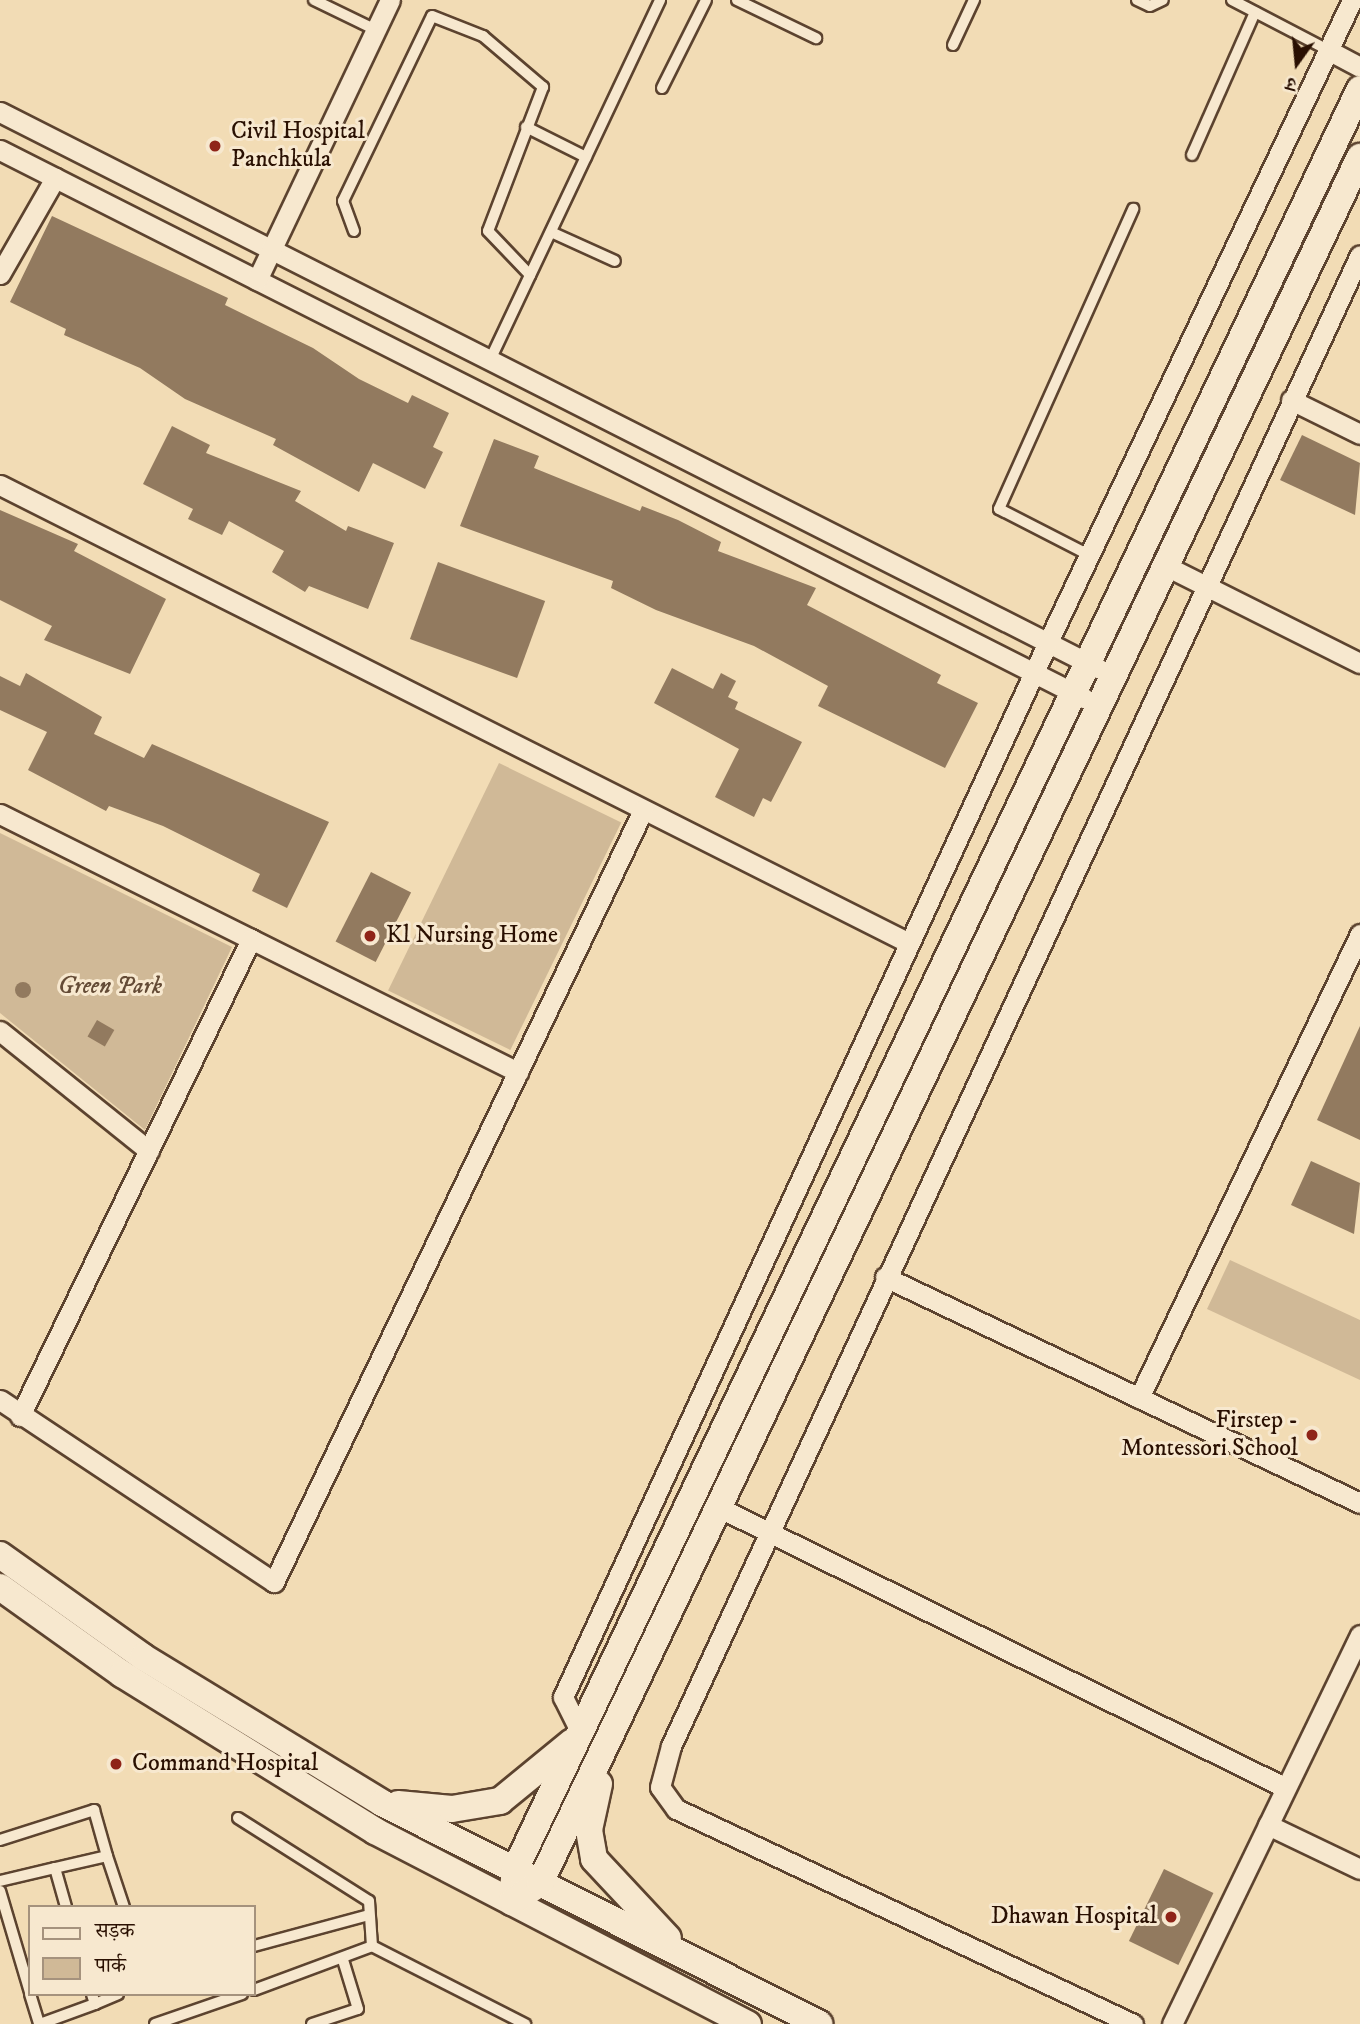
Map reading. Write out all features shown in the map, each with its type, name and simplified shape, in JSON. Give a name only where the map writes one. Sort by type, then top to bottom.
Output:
[{"type":"street","points":[[257,280],[390,0]]},
{"type":"street","points":[[581,1733],[563,1697],[1048,642],[1352,0]]},
{"type":"street","points":[[1328,50],[1360,67]]},
{"type":"street","points":[[512,1902],[515,1870],[1360,89]]},
{"type":"street","points":[[0,111],[1114,676]]},
{"type":"street","points":[[0,150],[1100,706]]},
{"type":"street","points":[[512,1902],[540,1883],[1360,157]]},
{"type":"street","points":[[0,274],[55,178]]},
{"type":"street","points":[[1133,2024],[676,1809],[660,1787],[671,1746],[768,1532],[1202,584],[1360,255]]},
{"type":"street","points":[[1291,400],[1360,434]]},
{"type":"street","points":[[0,485],[909,943]]},
{"type":"street","points":[[1147,537],[1166,566]]},
{"type":"street","points":[[1133,567],[1166,566],[1360,663]]},
{"type":"street","points":[[0,1401],[274,1583],[643,810]]},
{"type":"street","points":[[0,814],[518,1072]]},
{"type":"street","points":[[1139,1398],[1360,934]]},
{"type":"street","points":[[20,1416],[251,939]]},
{"type":"street","points":[[0,1031],[149,1151]]},
{"type":"street","points":[[885,1276],[1360,1503]]},
{"type":"street","points":[[720,1508],[1286,1787]]},
{"type":"street","points":[[0,1555],[143,1657],[382,1802],[818,2024]]},
{"type":"street","points":[[0,1587],[122,1674],[352,1817],[748,2024]]},
{"type":"street","points":[[1172,2024],[1360,1636]]},
{"type":"street","points":[[382,1802],[452,1810],[500,1801],[581,1733]]},
{"type":"street","points":[[607,1744],[589,1830],[594,1859],[689,1958]]},
{"type":"street","points":[[1268,1825],[1360,1869]]},
{"type":"lane","points":[[314,0],[376,30]]},
{"type":"lane","points":[[491,360],[660,0]]},
{"type":"lane","points":[[662,88],[706,0]]},
{"type":"lane","points":[[737,0],[817,38]]},
{"type":"lane","points":[[953,45],[975,0]]},
{"type":"lane","points":[[1137,0],[1150,6],[1163,0]]},
{"type":"lane","points":[[1232,0],[1328,50]]},
{"type":"lane","points":[[1192,155],[1255,12]]},
{"type":"lane","points":[[354,231],[343,201],[432,16],[483,36],[543,87],[488,231],[530,275]]},
{"type":"lane","points":[[526,127],[586,157]]},
{"type":"lane","points":[[1089,555],[999,509],[1133,209]]},
{"type":"lane","points":[[551,232],[615,261]]},
{"type":"lane","points":[[0,1840],[94,1810],[123,1905]]},
{"type":"lane","points":[[238,1818],[369,1901],[372,1946]]},
{"type":"lane","points":[[0,1881],[107,1856]]},
{"type":"lane","points":[[55,1868],[65,1905]]},
{"type":"lane","points":[[0,1891],[28,1986]]},
{"type":"lane","points":[[256,1945],[369,1914]]},
{"type":"lane","points":[[256,1989],[343,1960],[372,1946]]},
{"type":"lane","points":[[372,1946],[525,2024]]},
{"type":"lane","points":[[312,2024],[358,2008],[343,1960]]},
{"type":"lane","points":[[31,1996],[40,2024],[94,1999]]},
{"type":"lane","points":[[155,2024],[236,1996]]},
{"type":"green space","points":[[499,763],[621,823],[510,1050],[388,990]]},
{"type":"green space","name":"Green Park","points":[[0,833],[232,947],[145,1130],[0,1013]]},
{"type":"green space","points":[[1230,1260],[1360,1320],[1360,1380],[1207,1309]]},
{"type":"building","points":[[52,216],[228,298],[225,305],[313,348],[359,379],[408,403],[412,395],[449,413],[433,447],[443,452],[425,489],[373,463],[359,492],[273,445],[276,439],[185,399],[140,368],[64,335],[66,329],[10,302]]},
{"type":"building","points":[[172,426],[210,445],[206,453],[301,491],[295,501],[346,531],[348,526],[394,543],[368,609],[309,586],[305,592],[272,572],[284,551],[229,521],[222,535],[188,519],[193,509],[143,484]]},
{"type":"building","points":[[1302,435],[1360,463],[1355,515],[1280,480]]},
{"type":"building","points":[[494,439],[539,456],[534,468],[640,511],[642,506],[678,520],[721,542],[718,551],[816,588],[807,605],[941,675],[937,683],[978,703],[945,768],[818,706],[828,686],[754,646],[656,610],[611,588],[613,581],[460,526]]},
{"type":"building","points":[[0,510],[78,544],[74,551],[166,599],[130,674],[44,640],[52,626],[0,600]]},
{"type":"building","points":[[438,562],[545,601],[517,678],[410,639]]},
{"type":"building","points":[[672,668],[713,689],[721,673],[736,681],[728,697],[738,702],[735,709],[802,742],[771,802],[763,798],[754,817],[715,797],[739,749],[654,703]]},
{"type":"building","points":[[26,673],[102,717],[94,734],[144,758],[152,744],[329,822],[287,908],[252,891],[260,874],[163,826],[109,806],[106,811],[28,770],[47,732],[0,710],[0,676],[20,686]]},
{"type":"building","points":[[371,872],[411,892],[376,962],[336,941]]},
{"type":"building","points":[[23,982],[29,984],[29,996],[23,998],[17,996],[15,990],[17,984]]},
{"type":"building","points":[[97,1020],[114,1030],[105,1046],[88,1036]]},
{"type":"building","points":[[1360,1026],[1360,1140],[1317,1120]]},
{"type":"building","points":[[1311,1161],[1360,1183],[1354,1234],[1291,1205]]},
{"type":"building","name":"Dhawan Hospital","points":[[1164,1869],[1213,1893],[1178,1965],[1129,1941]]},
{"type":"place","name":"Civil Hospital Panchkula","points":[[215,146]]},
{"type":"place","name":"Kl Nursing Home","points":[[370,936]]},
{"type":"place","name":"Firstep - Montessori School","points":[[1312,1435]]},
{"type":"place","name":"Command Hospital","points":[[116,1764]]},
{"type":"place","name":"Dhawan Hospital","points":[[1171,1917]]}]
